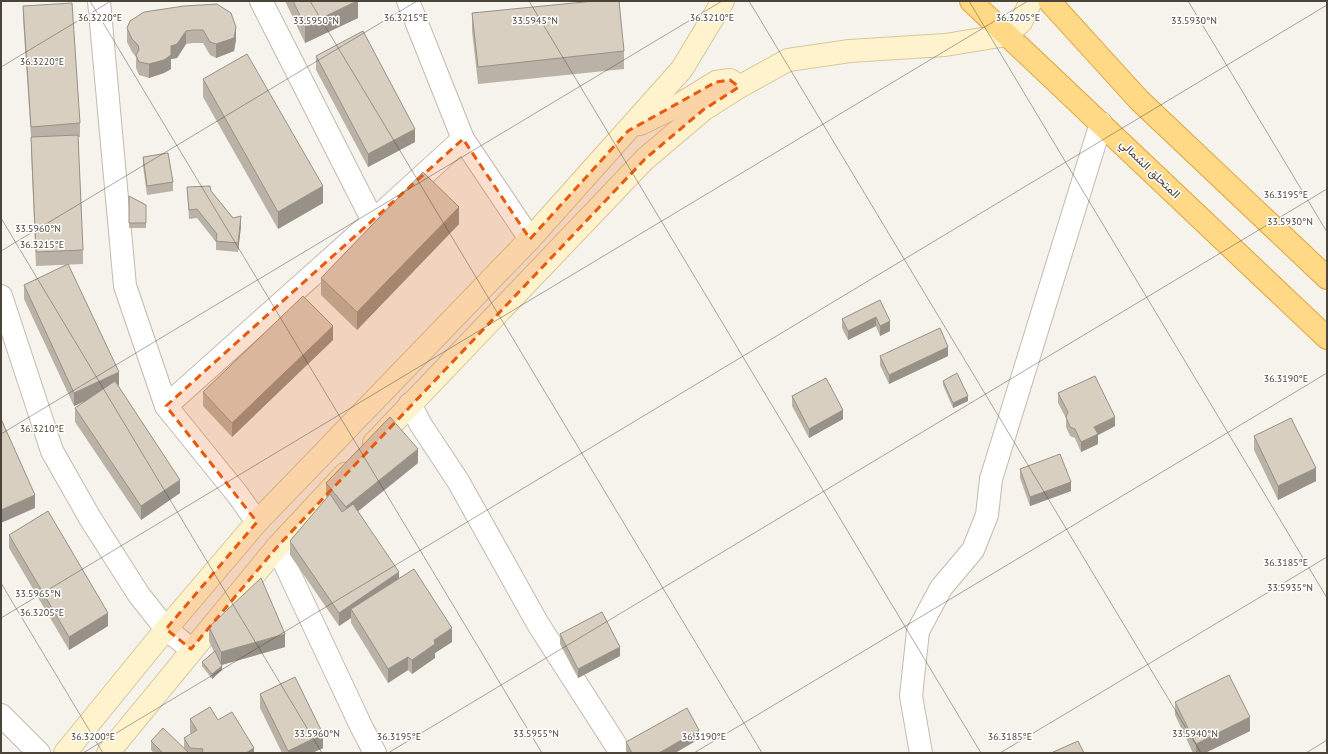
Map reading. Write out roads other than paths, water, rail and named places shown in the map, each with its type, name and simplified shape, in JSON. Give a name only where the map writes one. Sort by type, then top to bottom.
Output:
[{"type":"highway","name":"المتحلق الشمالي","points":[[972,1],[1006,35],[1101,123],[1327,338]]},
{"type":"highway","points":[[1049,1],[1139,100],[1327,278]]},
{"type":"main road","points":[[65,753],[166,629],[257,522],[530,239],[628,131],[682,69],[723,1]]},
{"type":"main road","points":[[108,753],[191,649],[277,547],[410,404],[645,159],[703,110],[739,87],[788,60],[850,51],[945,45],[1006,35],[1021,22],[1031,1]]},
{"type":"main road","points":[[628,131],[677,106],[716,82],[730,80],[739,87]]},
{"type":"street","points":[[99,1],[125,286],[166,406],[238,495],[257,522]]},
{"type":"street","points":[[261,1],[373,221]]},
{"type":"street","points":[[408,1],[463,139],[530,239]]},
{"type":"street","points":[[921,753],[911,696],[918,631],[941,588],[973,550],[987,515],[991,479],[1101,123]]},
{"type":"street","points":[[166,406],[463,139]]},
{"type":"street","points":[[1,296],[52,451],[90,518],[139,594],[166,629],[191,649]]},
{"type":"street","points":[[410,404],[458,481],[538,624],[620,753]]},
{"type":"street","points":[[277,547],[375,753]]},
{"type":"street","points":[[1,715],[39,753]]}]
